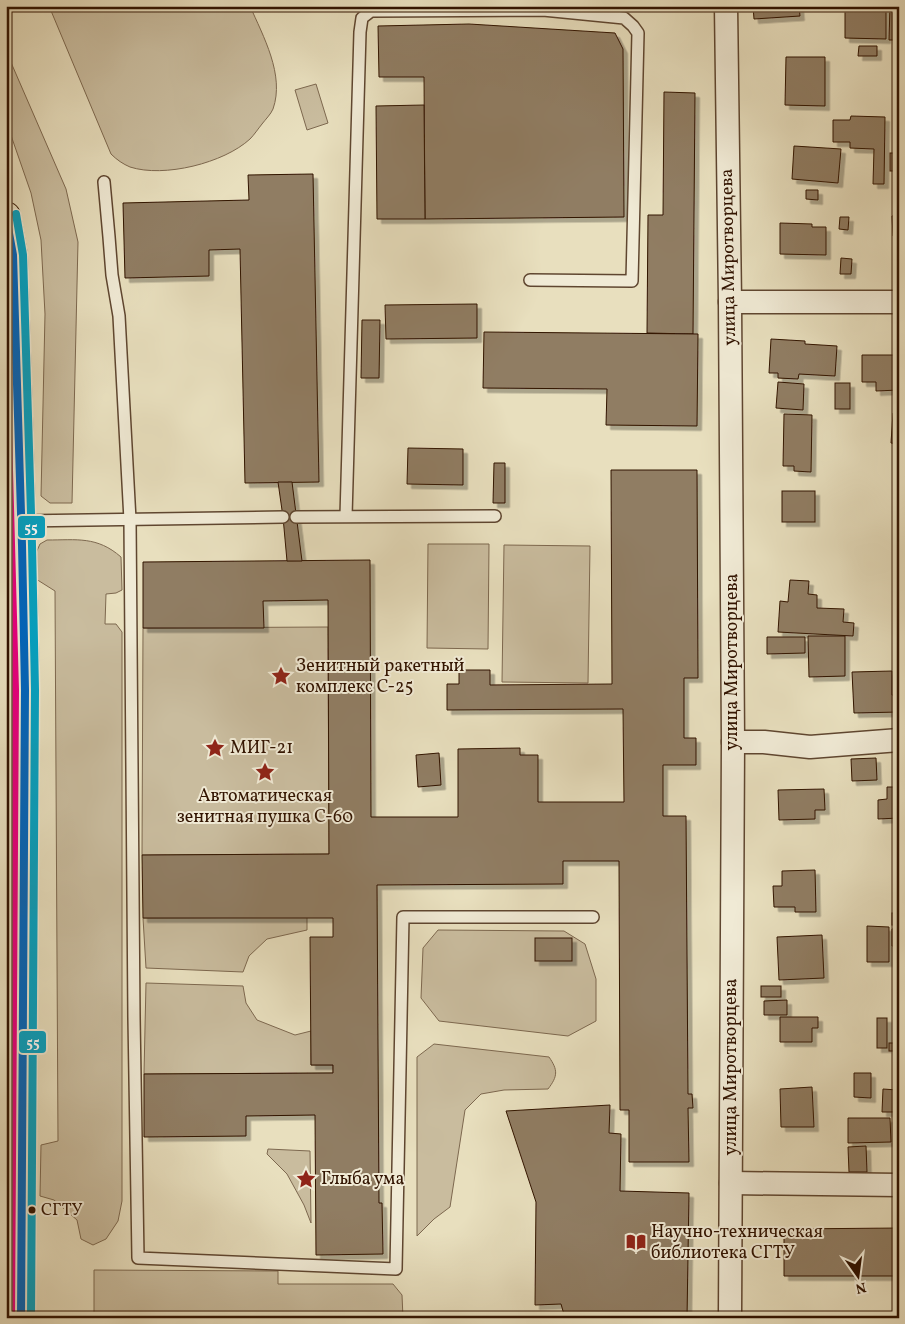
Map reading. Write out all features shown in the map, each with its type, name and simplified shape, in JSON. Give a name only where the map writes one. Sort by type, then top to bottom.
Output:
[{"type":"main road","points":[[6,216],[12,255],[16,690],[14,1202],[21,1318]]},
{"type":"street","name":"улица Миротворцева","points":[[726,6],[733,742],[730,1318]]},
{"type":"street","points":[[730,302],[899,302]]},
{"type":"street","points":[[733,742],[764,742],[810,747],[899,740]]},
{"type":"street","points":[[731,1184],[899,1185]]},
{"type":"lane","points":[[346,516],[360,32],[362,18],[371,11],[543,8],[624,18],[638,33],[632,281],[530,280]]},
{"type":"lane","points":[[104,182],[112,275],[119,316],[130,520],[138,1258],[396,1269],[403,917],[594,917]]},
{"type":"lane","points":[[296,517],[495,516]]},
{"type":"lane","points":[[14,522],[284,517]]},
{"type":"shaded area","points":[[49,6],[250,6],[271,56],[274,69],[276,96],[273,109],[250,139],[239,148],[210,161],[193,166],[159,171],[127,166],[111,154]]},
{"type":"shaded area","points":[[6,51],[66,189],[78,242],[72,503],[50,503],[41,496],[45,314],[41,240],[31,193],[6,121]]},
{"type":"shaded area","points":[[316,84],[328,123],[307,130],[295,90]]},
{"type":"shaded area","points":[[47,540],[95,542],[104,545],[121,557],[122,590],[106,594],[105,624],[116,624],[122,632],[122,1201],[118,1221],[106,1239],[93,1245],[81,1239],[77,1220],[54,1200],[40,1196],[41,1145],[58,1141],[55,591],[36,579],[36,553],[40,544]]},
{"type":"shaded area","points":[[6,542],[13,553],[13,671],[6,671]]},
{"type":"shaded area","points":[[428,544],[489,544],[488,649],[427,648]]},
{"type":"shaded area","points":[[504,545],[590,546],[588,683],[502,682]]},
{"type":"shaded area","points":[[328,627],[329,854],[142,855],[143,628]]},
{"type":"shaded area","points":[[307,917],[307,930],[267,939],[249,956],[243,972],[146,968],[143,918]]},
{"type":"shaded area","points":[[438,930],[564,931],[585,944],[596,979],[596,1021],[568,1036],[439,1021],[421,998],[423,948]]},
{"type":"shaded area","points":[[146,983],[243,986],[246,1003],[257,1020],[295,1035],[311,1031],[311,1065],[333,1065],[333,1073],[144,1074]]},
{"type":"shaded area","points":[[434,1044],[549,1057],[556,1073],[548,1089],[504,1090],[481,1094],[465,1110],[450,1207],[434,1219],[417,1236],[417,1057]]},
{"type":"shaded area","points":[[268,1149],[310,1151],[311,1223],[304,1205],[287,1174],[267,1154]]},
{"type":"shaded area","points":[[94,1270],[278,1271],[278,1284],[393,1284],[402,1295],[403,1318],[94,1318]]},
{"type":"building","points":[[753,6],[799,6],[800,16],[754,19]]},
{"type":"building","points":[[845,6],[886,6],[886,39],[845,38]]},
{"type":"building","points":[[890,6],[899,6],[899,40],[889,40]]},
{"type":"building","points":[[469,24],[615,33],[623,49],[624,217],[425,219],[424,77],[379,77],[378,26]]},
{"type":"building","points":[[859,46],[877,46],[877,56],[858,56]]},
{"type":"building","points":[[786,57],[825,57],[825,106],[785,105]]},
{"type":"building","points":[[664,92],[695,93],[693,334],[647,333],[648,215],[663,215]]},
{"type":"building","points":[[424,105],[425,219],[377,219],[376,106]]},
{"type":"building","points":[[851,116],[885,117],[884,184],[873,184],[874,149],[850,148],[850,142],[833,142],[833,120],[850,120]]},
{"type":"building","points":[[794,146],[841,149],[838,183],[792,179]]},
{"type":"building","points":[[890,153],[899,153],[899,171],[890,171]]},
{"type":"building","points":[[313,174],[319,482],[245,483],[240,249],[209,250],[209,276],[125,278],[123,203],[249,200],[248,175]]},
{"type":"building","points":[[806,190],[818,190],[818,200],[806,199]]},
{"type":"building","points":[[899,215],[899,235],[893,236],[892,216]]},
{"type":"building","points":[[840,217],[849,217],[848,230],[839,229]]},
{"type":"building","points":[[780,223],[812,224],[812,227],[826,227],[826,255],[780,254]]},
{"type":"building","points":[[841,258],[852,259],[851,274],[840,274]]},
{"type":"building","points":[[477,304],[477,338],[386,339],[385,305]]},
{"type":"building","points":[[362,320],[380,320],[379,378],[361,378]]},
{"type":"building","points":[[484,332],[698,334],[697,426],[606,425],[607,389],[483,388]]},
{"type":"building","points":[[771,339],[805,341],[805,344],[837,346],[835,376],[799,374],[798,379],[778,378],[778,373],[769,373]]},
{"type":"building","points":[[862,355],[899,355],[899,390],[876,391],[876,382],[862,382]]},
{"type":"building","points":[[778,382],[804,384],[803,410],[776,408]]},
{"type":"building","points":[[835,383],[850,383],[850,409],[835,409]]},
{"type":"building","points":[[894,393],[899,393],[899,407],[894,406]]},
{"type":"building","points":[[893,413],[899,413],[899,444],[891,443]]},
{"type":"building","points":[[784,414],[812,415],[811,472],[794,471],[794,466],[783,466]]},
{"type":"building","points":[[408,448],[463,449],[463,485],[407,484]]},
{"type":"building","points":[[494,463],[505,463],[505,503],[493,503]]},
{"type":"building","points":[[611,470],[697,470],[698,678],[684,678],[684,738],[696,738],[696,765],[663,765],[663,816],[686,816],[688,1094],[692,1094],[693,1108],[688,1108],[689,1162],[629,1162],[629,1110],[620,1110],[619,861],[563,861],[563,884],[377,885],[379,1203],[382,1203],[383,1254],[316,1255],[315,1115],[246,1116],[246,1136],[144,1137],[144,1074],[333,1073],[333,1065],[311,1065],[310,937],[333,937],[333,918],[143,918],[142,855],[329,854],[328,600],[263,601],[264,628],[143,628],[143,562],[370,560],[371,817],[458,817],[458,749],[520,748],[520,755],[538,755],[538,802],[624,802],[623,709],[447,710],[447,684],[459,684],[459,670],[490,670],[490,685],[612,684]]},
{"type":"building","points":[[278,482],[292,482],[302,561],[287,561]]},
{"type":"building","points":[[782,491],[815,491],[815,522],[782,522]]},
{"type":"building","points":[[790,580],[809,581],[808,594],[817,595],[817,608],[844,609],[843,622],[854,623],[853,636],[778,632],[780,601],[788,602]]},
{"type":"building","points":[[808,636],[845,636],[845,676],[809,677]]},
{"type":"building","points":[[767,637],[805,637],[805,653],[767,654]]},
{"type":"building","points":[[892,671],[892,695],[899,695],[899,712],[854,713],[852,672]]},
{"type":"building","points":[[439,753],[441,785],[418,787],[416,755]]},
{"type":"building","points":[[876,758],[877,780],[852,781],[851,759]]},
{"type":"building","points":[[887,787],[899,787],[899,818],[878,819],[878,800],[887,799]]},
{"type":"building","points":[[824,789],[825,810],[815,810],[815,819],[779,820],[778,790]]},
{"type":"building","points":[[815,870],[816,912],[795,912],[795,907],[774,907],[773,886],[782,886],[782,871]]},
{"type":"building","points":[[892,913],[899,913],[899,925],[892,925]]},
{"type":"building","points":[[867,926],[889,927],[889,962],[867,962]]},
{"type":"building","points":[[899,928],[899,946],[892,946],[892,929]]},
{"type":"building","points":[[822,935],[824,978],[779,980],[777,937]]},
{"type":"building","points":[[535,938],[572,938],[572,961],[535,961]]},
{"type":"building","points":[[761,986],[781,986],[781,997],[761,997]]},
{"type":"building","points":[[787,1000],[787,1015],[764,1015],[764,1001]]},
{"type":"building","points":[[780,1017],[818,1017],[818,1028],[812,1028],[812,1042],[780,1042]]},
{"type":"building","points":[[877,1018],[887,1018],[887,1048],[877,1048]]},
{"type":"building","points":[[889,1043],[899,1043],[899,1051],[889,1051]]},
{"type":"building","points":[[854,1073],[871,1073],[871,1098],[854,1097]]},
{"type":"building","points":[[897,1076],[899,1077],[899,1116],[896,1116],[896,1112],[882,1112],[883,1089],[897,1090]]},
{"type":"building","points":[[812,1087],[814,1127],[781,1127],[780,1089]]},
{"type":"building","points":[[610,1105],[609,1133],[621,1134],[620,1191],[689,1193],[687,1318],[565,1318],[561,1304],[535,1305],[536,1202],[506,1111]]},
{"type":"building","points":[[848,1118],[890,1118],[891,1142],[848,1143]]},
{"type":"building","points":[[866,1146],[867,1172],[849,1172],[848,1147]]},
{"type":"building","points":[[899,1228],[899,1276],[784,1276],[784,1229]]},
{"type":"transit line","name":"55","points":[[16,214],[23,255],[35,690],[31,1318]]},
{"type":"transit line","points":[[6,217],[13,255],[25,690],[21,1318]]},
{"type":"transit line","points":[[6,360],[15,690],[11,1318]]},
{"type":"place","name":"Зенитный ракетный комплекс С-25","points":[[281,676]]},
{"type":"place","name":"МИГ-21","points":[[215,748]]},
{"type":"place","name":"Автоматическая зенитная пушка С-60","points":[[265,772]]},
{"type":"place","name":"Глыба ума","points":[[306,1179]]},
{"type":"place","name":"СГТУ","points":[[32,1210]]},
{"type":"place","name":"Научно-техническая библиотека СГТУ","points":[[636,1242]]}]
